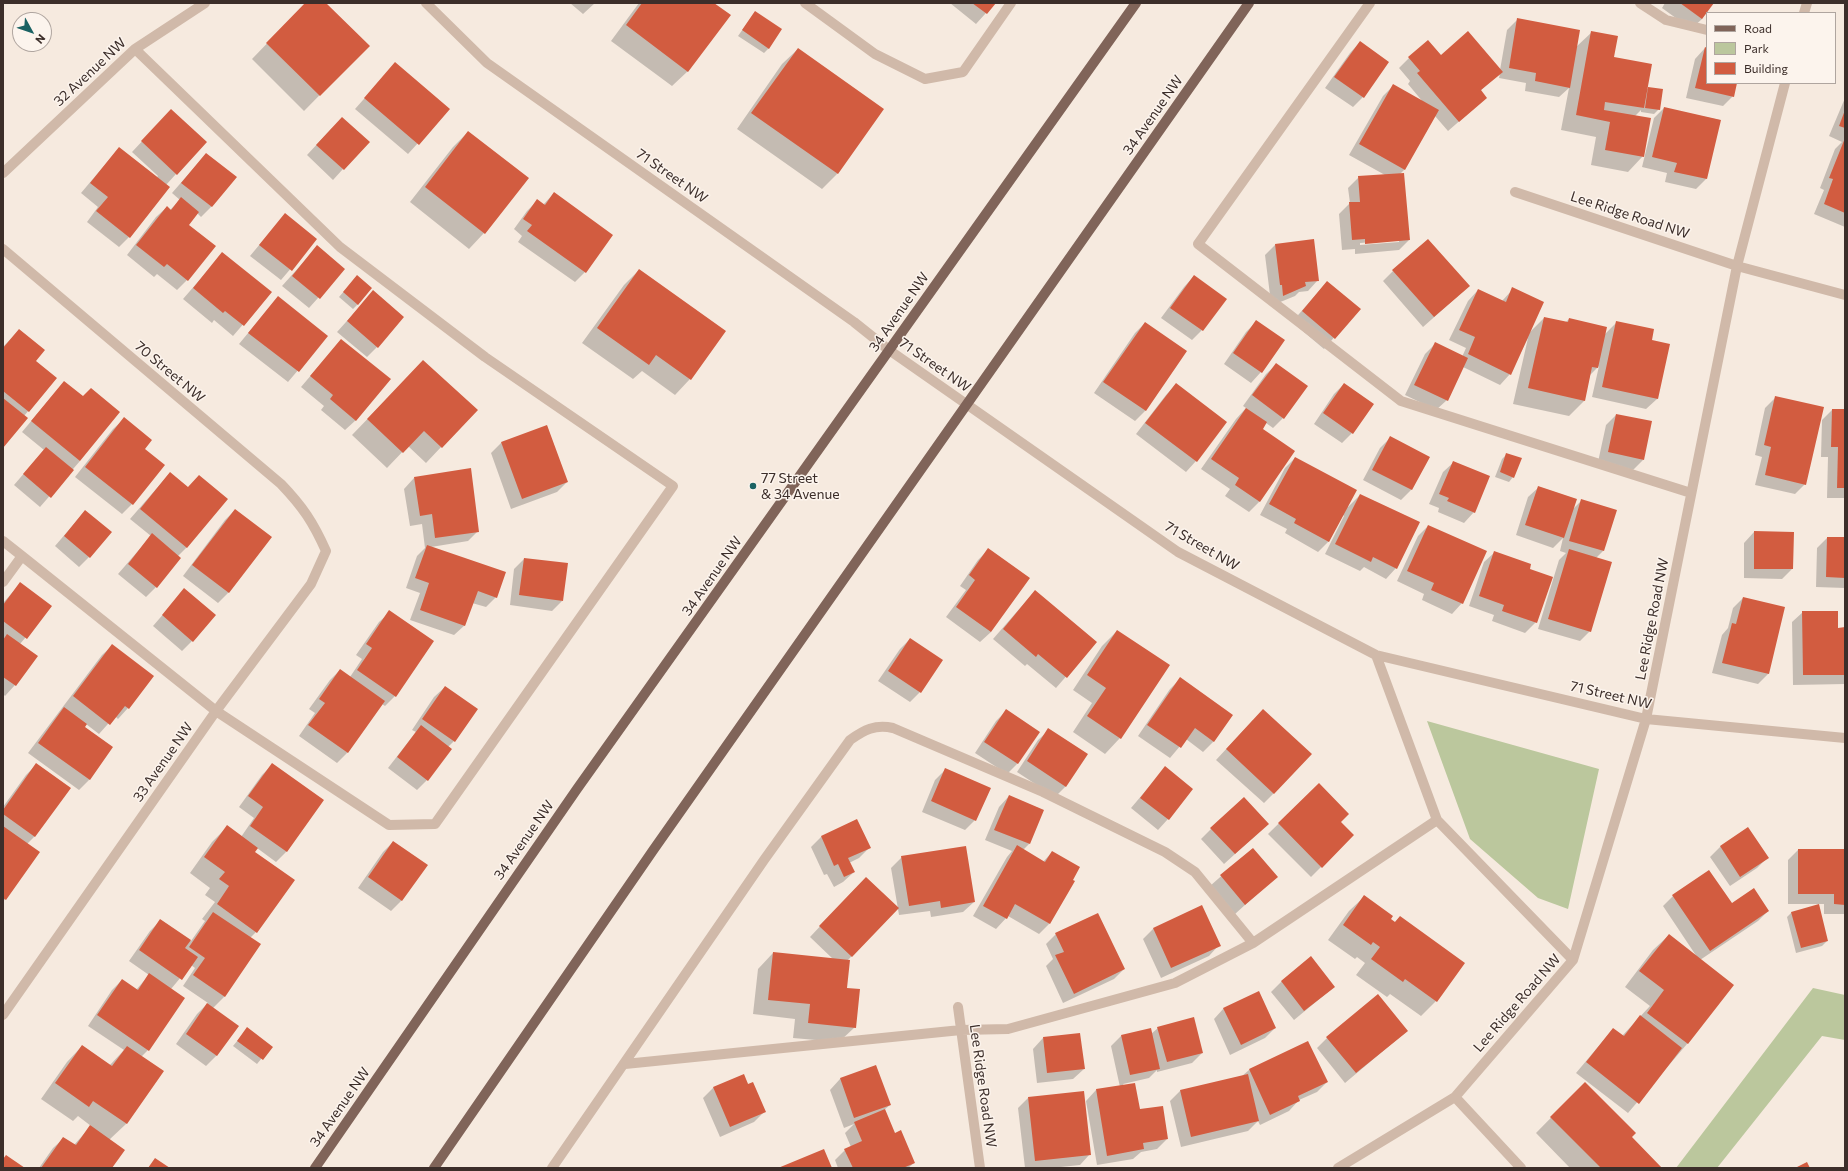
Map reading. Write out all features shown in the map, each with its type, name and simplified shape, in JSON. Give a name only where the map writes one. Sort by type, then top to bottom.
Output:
[{"type":"main road","name":"34 Avenue NW","points":[[315,1168],[577,789],[1136,3]]},
{"type":"main road","name":"34 Avenue NW","points":[[434,1168],[645,862],[1249,3]]},
{"type":"street","name":"32 Avenue NW","points":[[3,173],[135,49],[205,3]]},
{"type":"street","name":"71 Street NW","points":[[426,3],[487,63],[854,322],[889,350],[1178,552],[1376,655],[1646,719],[1845,738]]},
{"type":"street","points":[[805,3],[875,54],[925,79],[963,72],[1011,3]]},
{"type":"street","points":[[1370,3],[1198,244],[1401,401],[1691,493]]},
{"type":"street","points":[[1640,3],[1666,20],[1706,30]]},
{"type":"street","points":[[3,541],[216,711],[389,826],[435,824],[673,486],[485,357],[340,247],[135,49]]},
{"type":"street","name":"Lee Ridge Road NW","points":[[1338,1168],[1455,1097],[1573,960],[1646,719],[1737,266],[1785,84]]},
{"type":"street","name":"Lee Ridge Road NW","points":[[1515,192],[1737,266],[1845,295]]},
{"type":"street","name":"70 Street NW","points":[[3,249],[281,484],[299,503],[313,522]]},
{"type":"street","name":"33 Avenue NW","points":[[3,1015],[216,711],[311,584],[326,551],[313,522]]},
{"type":"street","points":[[3,582],[22,556]]},
{"type":"street","points":[[1376,655],[1437,820],[1573,960]]},
{"type":"street","points":[[552,1168],[764,860],[850,740],[870,727],[878,726],[893,728],[1042,792],[1165,852],[1195,872],[1253,943]]},
{"type":"street","points":[[625,1064],[961,1030],[1008,1029],[1175,983],[1253,943],[1437,820]]},
{"type":"street","name":"Lee Ridge Road NW","points":[[958,1007],[980,1168]]},
{"type":"street","points":[[1455,1097],[1520,1168]]},
{"type":"green space","points":[[1427,721],[1599,769],[1568,909],[1538,898],[1470,839]]},
{"type":"green space","points":[[1813,988],[1845,995],[1845,1040],[1822,1036],[1717,1168],[1676,1168]]},
{"type":"building","points":[[305,3],[326,3],[370,46],[320,96],[266,43]]},
{"type":"building","points":[[642,3],[714,3],[731,15],[688,72],[626,25]]},
{"type":"building","points":[[972,3],[996,3],[987,14]]},
{"type":"building","points":[[1680,3],[1714,3],[1702,19]]},
{"type":"building","points":[[755,11],[782,29],[769,49],[742,30]]},
{"type":"building","points":[[1517,18],[1580,30],[1570,88],[1535,81],[1536,73],[1509,68]]},
{"type":"building","points":[[1468,31],[1503,72],[1481,90],[1487,98],[1459,122],[1417,73],[1420,71],[1408,57],[1428,40],[1441,55]]},
{"type":"building","points":[[1591,31],[1618,36],[1614,57],[1652,64],[1644,108],[1605,102],[1604,110],[1651,118],[1644,157],[1605,150],[1610,122],[1576,115]]},
{"type":"building","points":[[1360,41],[1389,62],[1364,98],[1334,77]]},
{"type":"building","points":[[1705,47],[1706,84],[1737,84],[1734,97],[1695,88]]},
{"type":"building","points":[[798,48],[884,109],[838,174],[751,113]]},
{"type":"building","points":[[395,62],[450,109],[419,145],[364,98]]},
{"type":"building","points":[[1393,84],[1439,110],[1405,170],[1359,144]]},
{"type":"building","points":[[1648,87],[1663,89],[1660,110],[1645,108]]},
{"type":"building","points":[[1664,107],[1721,120],[1707,179],[1674,172],[1677,163],[1652,157]]},
{"type":"building","points":[[171,109],[207,142],[177,175],[141,141]]},
{"type":"building","points":[[1845,110],[1845,128],[1839,126]]},
{"type":"building","points":[[342,117],[370,142],[344,170],[316,145]]},
{"type":"building","points":[[468,131],[529,178],[485,234],[425,187]]},
{"type":"building","points":[[1845,138],[1845,213],[1824,204],[1833,179],[1829,178]]},
{"type":"building","points":[[119,147],[170,187],[130,238],[96,211],[108,197],[90,183]]},
{"type":"building","points":[[206,153],[237,177],[212,207],[181,183]]},
{"type":"building","points":[[1404,173],[1410,240],[1365,244],[1365,239],[1352,240],[1349,202],[1360,202],[1358,176]]},
{"type":"building","points":[[554,192],[613,235],[586,273],[527,231],[532,225],[523,219],[537,199],[545,205]]},
{"type":"building","points":[[181,197],[199,212],[189,225],[216,246],[188,281],[167,264],[164,267],[136,245],[167,206],[171,210]]},
{"type":"building","points":[[285,213],[317,239],[292,271],[259,245]]},
{"type":"building","points":[[1314,239],[1319,281],[1305,282],[1306,286],[1283,296],[1282,285],[1280,285],[1275,244]]},
{"type":"building","points":[[1428,239],[1470,286],[1434,317],[1392,270]]},
{"type":"building","points":[[317,245],[345,269],[320,299],[292,276]]},
{"type":"building","points":[[222,252],[272,292],[244,326],[225,311],[223,313],[193,288]]},
{"type":"building","points":[[639,269],[726,331],[691,380],[656,355],[649,365],[597,328]]},
{"type":"building","points":[[357,275],[372,288],[358,305],[343,292]]},
{"type":"building","points":[[1194,275],[1227,299],[1203,331],[1170,308]]},
{"type":"building","points":[[1327,281],[1361,309],[1335,339],[1302,311]]},
{"type":"building","points":[[1512,287],[1544,302],[1511,375],[1468,354],[1475,337],[1459,330],[1478,289],[1506,302]]},
{"type":"building","points":[[373,290],[404,317],[378,348],[347,321]]},
{"type":"building","points":[[278,296],[328,336],[299,372],[248,333]]},
{"type":"building","points":[[1544,317],[1568,322],[1569,318],[1607,327],[1598,368],[1592,367],[1585,401],[1528,388]]},
{"type":"building","points":[[1256,320],[1285,340],[1262,373],[1233,353]]},
{"type":"building","points":[[1616,321],[1654,329],[1652,340],[1670,344],[1658,399],[1602,387]]},
{"type":"building","points":[[1145,322],[1187,351],[1146,411],[1103,382]]},
{"type":"building","points":[[19,329],[45,350],[36,361],[57,378],[29,412],[3,391],[3,348]]},
{"type":"building","points":[[341,339],[391,379],[356,421],[330,399],[333,395],[310,376]]},
{"type":"building","points":[[1435,342],[1468,358],[1448,401],[1414,385]]},
{"type":"building","points":[[423,360],[478,410],[442,448],[424,431],[403,453],[367,419]]},
{"type":"building","points":[[1276,363],[1308,386],[1284,419],[1252,395]]},
{"type":"building","points":[[64,381],[83,396],[91,388],[120,412],[80,461],[31,421]]},
{"type":"building","points":[[1176,383],[1227,422],[1197,462],[1145,423]]},
{"type":"building","points":[[1344,383],[1374,404],[1353,434],[1323,413]]},
{"type":"building","points":[[1775,396],[1824,407],[1806,485],[1765,475],[1771,447],[1764,445]]},
{"type":"building","points":[[3,398],[28,418],[3,448]]},
{"type":"building","points":[[1246,408],[1267,422],[1263,429],[1295,451],[1260,502],[1235,485],[1239,478],[1211,459]]},
{"type":"building","points":[[1832,409],[1845,409],[1845,488],[1837,488],[1838,447],[1831,447]]},
{"type":"building","points":[[1616,414],[1652,421],[1644,460],[1608,452]]},
{"type":"building","points":[[124,417],[152,440],[145,449],[165,465],[133,505],[85,467]]},
{"type":"building","points":[[547,425],[568,482],[522,499],[501,442]]},
{"type":"building","points":[[1390,436],[1430,457],[1412,490],[1372,470]]},
{"type":"building","points":[[46,447],[74,470],[51,498],[23,474]]},
{"type":"building","points":[[1506,453],[1522,458],[1514,478],[1500,472]]},
{"type":"building","points":[[1295,457],[1357,490],[1329,542],[1294,523],[1296,519],[1269,504]]},
{"type":"building","points":[[1453,461],[1490,476],[1475,513],[1447,501],[1449,498],[1439,494]]},
{"type":"building","points":[[471,468],[479,532],[435,538],[432,514],[420,516],[414,477]]},
{"type":"building","points":[[170,472],[188,487],[199,475],[228,499],[187,548],[140,509]]},
{"type":"building","points":[[1538,486],[1577,499],[1564,538],[1525,525]]},
{"type":"building","points":[[1360,494],[1420,522],[1397,569],[1373,557],[1371,562],[1335,544]]},
{"type":"building","points":[[1581,499],[1617,510],[1604,551],[1569,541]]},
{"type":"building","points":[[235,509],[272,537],[229,593],[192,565]]},
{"type":"building","points":[[85,510],[112,532],[90,558],[64,536]]},
{"type":"building","points":[[1428,525],[1487,551],[1463,604],[1431,590],[1434,583],[1407,571]]},
{"type":"building","points":[[1754,531],[1794,532],[1793,569],[1754,569]]},
{"type":"building","points":[[152,533],[181,558],[157,588],[128,564]]},
{"type":"building","points":[[1827,537],[1845,537],[1845,578],[1826,577]]},
{"type":"building","points":[[427,545],[506,572],[497,598],[478,591],[465,626],[420,610],[429,583],[415,578]]},
{"type":"building","points":[[988,548],[1030,578],[991,632],[956,607],[975,580],[969,575]]},
{"type":"building","points":[[1569,549],[1612,562],[1591,632],[1548,619]]},
{"type":"building","points":[[1494,551],[1531,564],[1530,569],[1553,577],[1537,623],[1502,611],[1504,605],[1479,596]]},
{"type":"building","points":[[524,558],[568,563],[563,601],[519,595]]},
{"type":"building","points":[[20,582],[52,606],[27,639],[3,621],[3,605]]},
{"type":"building","points":[[184,588],[216,615],[193,642],[162,615]]},
{"type":"building","points":[[1035,590],[1097,642],[1067,678],[1038,654],[1036,657],[1003,629]]},
{"type":"building","points":[[1743,597],[1785,607],[1769,674],[1722,663],[1732,623],[1736,624]]},
{"type":"building","points":[[389,610],[434,641],[396,697],[357,670],[372,648],[366,644]]},
{"type":"building","points":[[1802,611],[1838,611],[1838,628],[1845,627],[1845,675],[1803,675]]},
{"type":"building","points":[[1117,630],[1170,665],[1121,739],[1087,716],[1106,688],[1087,675]]},
{"type":"building","points":[[7,634],[38,656],[16,686],[3,677],[3,640]]},
{"type":"building","points":[[910,638],[943,660],[921,693],[888,671]]},
{"type":"building","points":[[112,644],[154,676],[129,709],[125,706],[110,725],[73,696]]},
{"type":"building","points":[[340,669],[385,701],[348,753],[308,725],[325,703],[319,699]]},
{"type":"building","points":[[1180,677],[1233,715],[1214,742],[1195,728],[1181,748],[1147,725]]},
{"type":"building","points":[[445,686],[478,709],[455,742],[422,719]]},
{"type":"building","points":[[64,707],[87,724],[85,727],[113,747],[90,780],[38,743]]},
{"type":"building","points":[[1006,709],[1040,732],[1018,764],[984,742]]},
{"type":"building","points":[[1263,709],[1312,754],[1274,794],[1226,749]]},
{"type":"building","points":[[421,725],[452,749],[428,781],[397,757]]},
{"type":"building","points":[[1048,728],[1088,754],[1066,787],[1027,761]]},
{"type":"building","points":[[36,763],[71,788],[35,837],[3,814],[3,810]]},
{"type":"building","points":[[272,763],[324,800],[287,852],[250,826],[263,807],[248,796]]},
{"type":"building","points":[[1165,766],[1193,789],[1169,820],[1140,798]]},
{"type":"building","points":[[945,768],[991,788],[976,821],[931,801]]},
{"type":"building","points":[[1319,783],[1349,814],[1341,822],[1354,835],[1322,868],[1278,823]]},
{"type":"building","points":[[1009,795],[1044,810],[1030,844],[994,830]]},
{"type":"building","points":[[1244,797],[1269,824],[1235,854],[1210,828]]},
{"type":"building","points":[[857,819],[871,848],[848,858],[855,872],[844,877],[838,864],[834,866],[821,836]]},
{"type":"building","points":[[227,825],[258,848],[255,852],[295,880],[257,933],[217,904],[229,886],[219,879],[225,872],[204,857]]},
{"type":"building","points":[[3,826],[40,852],[6,900],[3,898]]},
{"type":"building","points":[[1748,827],[1769,858],[1740,877],[1720,846]]},
{"type":"building","points":[[393,841],[428,865],[402,901],[368,877]]},
{"type":"building","points":[[1017,845],[1045,862],[1052,851],[1080,867],[1073,880],[1075,881],[1050,924],[1015,904],[1007,919],[983,906]]},
{"type":"building","points":[[966,846],[975,902],[941,908],[940,901],[909,906],[901,856]]},
{"type":"building","points":[[1253,848],[1278,877],[1245,905],[1220,875]]},
{"type":"building","points":[[1798,849],[1845,849],[1845,905],[1834,904],[1834,894],[1798,894]]},
{"type":"building","points":[[1709,870],[1732,903],[1754,888],[1769,911],[1710,951],[1672,895]]},
{"type":"building","points":[[866,877],[899,908],[852,957],[819,926]]},
{"type":"building","points":[[1364,895],[1393,916],[1391,919],[1395,922],[1400,916],[1465,963],[1437,1002],[1405,979],[1403,982],[1371,959],[1380,947],[1373,942],[1371,945],[1343,925]]},
{"type":"building","points":[[1819,904],[1828,941],[1801,948],[1791,912]]},
{"type":"building","points":[[1202,905],[1221,946],[1171,968],[1153,928]]},
{"type":"building","points":[[213,912],[261,944],[225,997],[193,975],[205,958],[189,947]]},
{"type":"building","points":[[1098,913],[1125,969],[1074,994],[1055,955],[1064,952],[1055,933]]},
{"type":"building","points":[[160,919],[191,940],[185,948],[198,957],[182,980],[139,950]]},
{"type":"building","points":[[1669,934],[1734,985],[1688,1044],[1647,1013],[1664,990],[1639,971]]},
{"type":"building","points":[[773,952],[850,960],[847,988],[860,989],[856,1028],[808,1023],[810,1004],[768,1000]]},
{"type":"building","points":[[1311,956],[1335,987],[1304,1011],[1281,981]]},
{"type":"building","points":[[149,973],[185,998],[149,1051],[97,1015],[122,979],[138,990]]},
{"type":"building","points":[[1259,991],[1276,1028],[1241,1045],[1223,1008]]},
{"type":"building","points":[[1378,994],[1408,1031],[1356,1073],[1326,1037]]},
{"type":"building","points":[[207,1003],[239,1026],[217,1056],[186,1034]]},
{"type":"building","points":[[1640,1015],[1682,1048],[1639,1104],[1586,1062],[1613,1028],[1624,1036]]},
{"type":"building","points":[[1194,1017],[1203,1053],[1167,1062],[1157,1027]]},
{"type":"building","points":[[247,1027],[273,1047],[263,1060],[237,1041]]},
{"type":"building","points":[[1151,1028],[1160,1069],[1130,1075],[1121,1035]]},
{"type":"building","points":[[1080,1033],[1085,1069],[1047,1073],[1043,1037]]},
{"type":"building","points":[[1308,1041],[1328,1082],[1298,1096],[1300,1101],[1270,1115],[1249,1069]]},
{"type":"building","points":[[82,1045],[112,1066],[127,1046],[164,1071],[127,1124],[93,1101],[89,1107],[55,1083]]},
{"type":"building","points":[[876,1065],[891,1105],[854,1118],[840,1078]]},
{"type":"building","points":[[744,1074],[748,1084],[753,1082],[766,1112],[730,1127],[713,1087]]},
{"type":"building","points":[[1248,1074],[1259,1121],[1191,1137],[1180,1090]]},
{"type":"building","points":[[1585,1082],[1636,1133],[1632,1137],[1662,1168],[1601,1168],[1550,1117]]},
{"type":"building","points":[[1135,1083],[1140,1109],[1163,1106],[1168,1139],[1143,1143],[1144,1149],[1107,1156],[1096,1089]]},
{"type":"building","points":[[1084,1091],[1091,1155],[1035,1161],[1028,1097]]},
{"type":"building","points":[[885,1109],[895,1133],[901,1130],[915,1163],[903,1168],[853,1168],[844,1149],[862,1141],[854,1122]]},
{"type":"building","points":[[90,1125],[125,1150],[112,1168],[41,1168],[63,1137],[76,1145]]},
{"type":"building","points":[[824,1149],[832,1168],[778,1168]]},
{"type":"building","points":[[6,1155],[25,1168],[3,1168],[3,1159]]},
{"type":"building","points":[[155,1158],[170,1168],[148,1168]]},
{"type":"building","points":[[1807,1162],[1810,1168],[1795,1168]]},
{"type":"place","name":"77 Street & 34 Avenue","points":[[753,486]]}]
